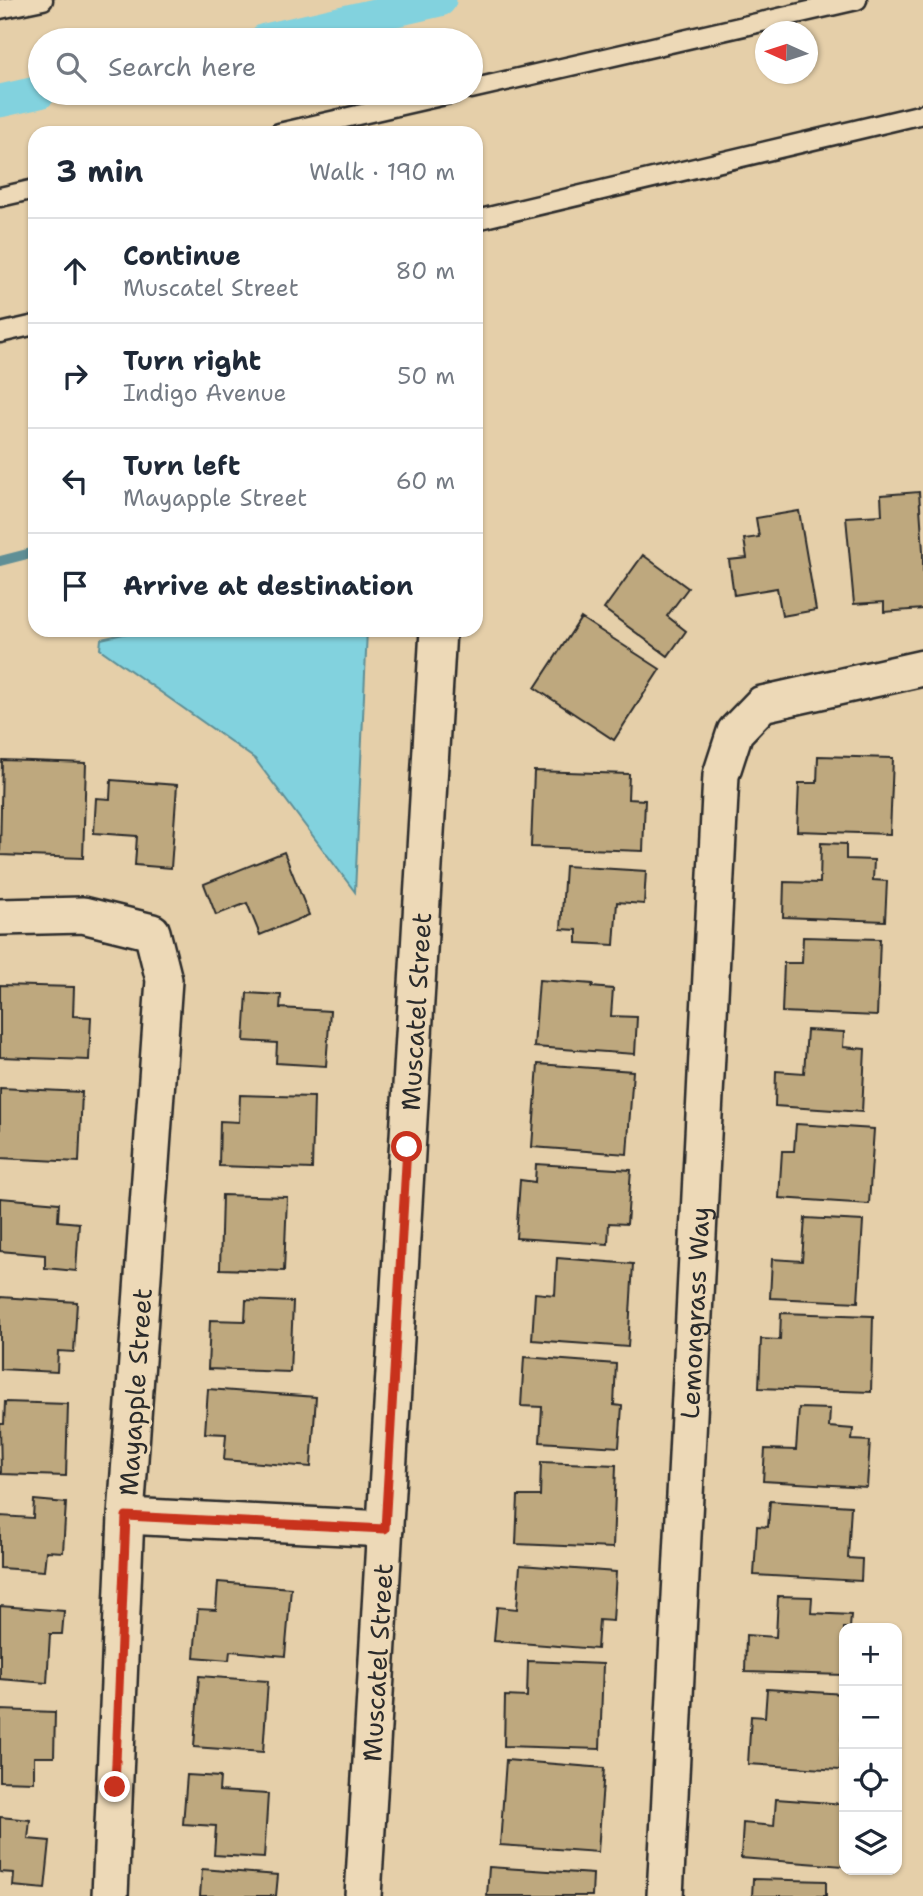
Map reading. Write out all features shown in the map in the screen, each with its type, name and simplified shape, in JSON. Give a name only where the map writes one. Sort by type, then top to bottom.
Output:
[{"type":"street","name":"Muscatel Street","points":[[363,1896],[438,637]]},
{"type":"street","name":"Lemongrass Way","points":[[665,1896],[721,775],[734,732],[762,704],[923,668]]},
{"type":"street","name":"Mayapple Street","points":[[0,917],[83,915],[152,932],[164,980],[126,1516],[110,1896]]},
{"type":"street","points":[[126,1516],[385,1529]]},
{"type":"lane","points":[[0,9],[43,0]]},
{"type":"lane","points":[[483,86],[857,0]]},
{"type":"lane","points":[[310,126],[402,105]]},
{"type":"lane","points":[[483,218],[923,114]]},
{"type":"lane","points":[[0,197],[28,191]]},
{"type":"lane","points":[[0,333],[28,327]]},
{"type":"water","points":[[367,637],[355,892],[255,759],[100,649],[101,639]]},
{"type":"building","points":[[919,492],[923,609],[884,612],[884,602],[854,604],[846,517],[882,515],[881,495]]},
{"type":"building","points":[[799,511],[816,610],[782,616],[777,588],[734,595],[729,560],[747,558],[744,539],[759,537],[756,518]]},
{"type":"building","points":[[643,555],[688,588],[667,616],[686,631],[668,656],[604,609]]},
{"type":"building","points":[[581,618],[660,669],[614,740],[535,688]]},
{"type":"building","points":[[818,756],[893,758],[890,834],[797,831],[799,783],[817,783]]},
{"type":"building","points":[[2,760],[86,763],[83,858],[0,855]]},
{"type":"building","points":[[534,771],[629,774],[628,799],[645,800],[643,851],[531,847]]},
{"type":"building","points":[[111,780],[177,785],[171,868],[135,865],[137,836],[94,833],[96,798],[110,799]]},
{"type":"building","points":[[821,843],[846,844],[846,859],[874,860],[873,880],[887,881],[885,921],[783,917],[784,882],[820,883]]},
{"type":"building","points":[[284,852],[309,915],[260,935],[247,903],[216,915],[204,884]]},
{"type":"building","points":[[565,866],[646,871],[644,904],[617,902],[614,945],[577,943],[577,930],[561,929]]},
{"type":"building","points":[[803,937],[880,939],[877,1016],[782,1012],[784,963],[802,963]]},
{"type":"building","points":[[539,980],[593,984],[592,987],[613,989],[611,1016],[637,1017],[635,1054],[534,1047]]},
{"type":"building","points":[[0,985],[74,987],[73,1016],[91,1017],[89,1060],[0,1057]]},
{"type":"building","points":[[247,993],[281,995],[280,1008],[330,1011],[326,1066],[276,1063],[277,1043],[244,1041]]},
{"type":"building","points":[[807,1030],[844,1032],[843,1047],[865,1049],[862,1112],[775,1106],[776,1071],[804,1073]]},
{"type":"building","points":[[538,1064],[633,1071],[627,1154],[532,1147]]},
{"type":"building","points":[[0,1088],[82,1092],[79,1162],[0,1158]]},
{"type":"building","points":[[240,1095],[314,1097],[312,1169],[219,1166],[220,1121],[239,1122]]},
{"type":"building","points":[[796,1124],[874,1129],[869,1204],[779,1198],[782,1151],[794,1151]]},
{"type":"building","points":[[536,1164],[631,1170],[627,1224],[609,1223],[608,1244],[516,1238],[520,1180],[535,1182]]},
{"type":"building","points":[[222,1195],[287,1197],[284,1271],[220,1269]]},
{"type":"building","points":[[0,1198],[59,1203],[58,1221],[79,1223],[76,1271],[45,1268],[45,1255],[0,1251]]},
{"type":"building","points":[[805,1218],[863,1221],[858,1302],[770,1298],[772,1259],[802,1261]]},
{"type":"building","points":[[557,1258],[633,1264],[628,1347],[532,1340],[535,1293],[555,1295]]},
{"type":"building","points":[[0,1297],[77,1302],[74,1352],[58,1351],[57,1372],[0,1369]]},
{"type":"building","points":[[246,1300],[293,1302],[290,1372],[208,1369],[210,1320],[245,1321]]},
{"type":"building","points":[[781,1313],[873,1316],[871,1392],[759,1388],[761,1339],[780,1340]]},
{"type":"building","points":[[524,1357],[616,1364],[614,1405],[622,1406],[619,1447],[540,1442],[542,1407],[521,1406]]},
{"type":"building","points":[[208,1389],[316,1397],[311,1467],[224,1460],[226,1434],[205,1433]]},
{"type":"building","points":[[5,1402],[68,1404],[66,1476],[1,1474],[0,1424],[4,1424]]},
{"type":"building","points":[[799,1408],[830,1409],[829,1427],[853,1429],[852,1440],[870,1441],[867,1487],[763,1481],[765,1449],[796,1450]]},
{"type":"building","points":[[541,1462],[616,1465],[613,1548],[516,1544],[518,1496],[540,1496]]},
{"type":"building","points":[[34,1500],[66,1503],[63,1552],[46,1551],[44,1571],[0,1568],[0,1516],[33,1518]]},
{"type":"building","points":[[770,1501],[851,1506],[848,1558],[862,1559],[861,1581],[754,1575],[757,1526],[768,1527]]},
{"type":"building","points":[[520,1565],[616,1572],[613,1621],[599,1620],[597,1649],[494,1641],[497,1607],[517,1609]]},
{"type":"building","points":[[218,1582],[291,1588],[285,1656],[230,1651],[229,1660],[194,1657],[198,1609],[216,1610]]},
{"type":"building","points":[[778,1596],[812,1597],[811,1613],[851,1615],[850,1623],[839,1623],[839,1675],[745,1672],[746,1635],[776,1637]]},
{"type":"building","points":[[0,1606],[64,1611],[62,1634],[50,1634],[47,1683],[0,1679]]},
{"type":"building","points":[[528,1661],[603,1664],[600,1749],[504,1746],[505,1696],[527,1697]]},
{"type":"building","points":[[199,1676],[268,1681],[263,1752],[194,1747]]},
{"type":"building","points":[[767,1689],[839,1694],[839,1770],[748,1764],[751,1716],[765,1717]]},
{"type":"building","points":[[0,1710],[55,1712],[54,1757],[34,1757],[34,1782],[0,1781]]},
{"type":"building","points":[[506,1760],[604,1768],[598,1852],[500,1845]]},
{"type":"building","points":[[187,1775],[220,1777],[219,1791],[268,1794],[264,1858],[214,1855],[216,1826],[183,1824]]},
{"type":"building","points":[[776,1799],[839,1804],[839,1866],[741,1858],[743,1823],[774,1826]]},
{"type":"building","points":[[0,1817],[30,1820],[28,1839],[50,1841],[45,1889],[13,1886],[14,1873],[0,1872]]},
{"type":"building","points":[[489,1867],[593,1874],[592,1896],[487,1896]]},
{"type":"building","points":[[202,1869],[278,1875],[276,1896],[200,1896]]},
{"type":"building","points":[[753,1879],[826,1881],[826,1896],[752,1896]]},
{"type":"waterway","points":[[318,28],[440,0]]},
{"type":"waterway","points":[[0,101],[28,95]]},
{"type":"waterway","points":[[0,561],[28,554]]},
{"type":"route","points":[[115,1787],[126,1516],[385,1529],[407,1147]]}]
